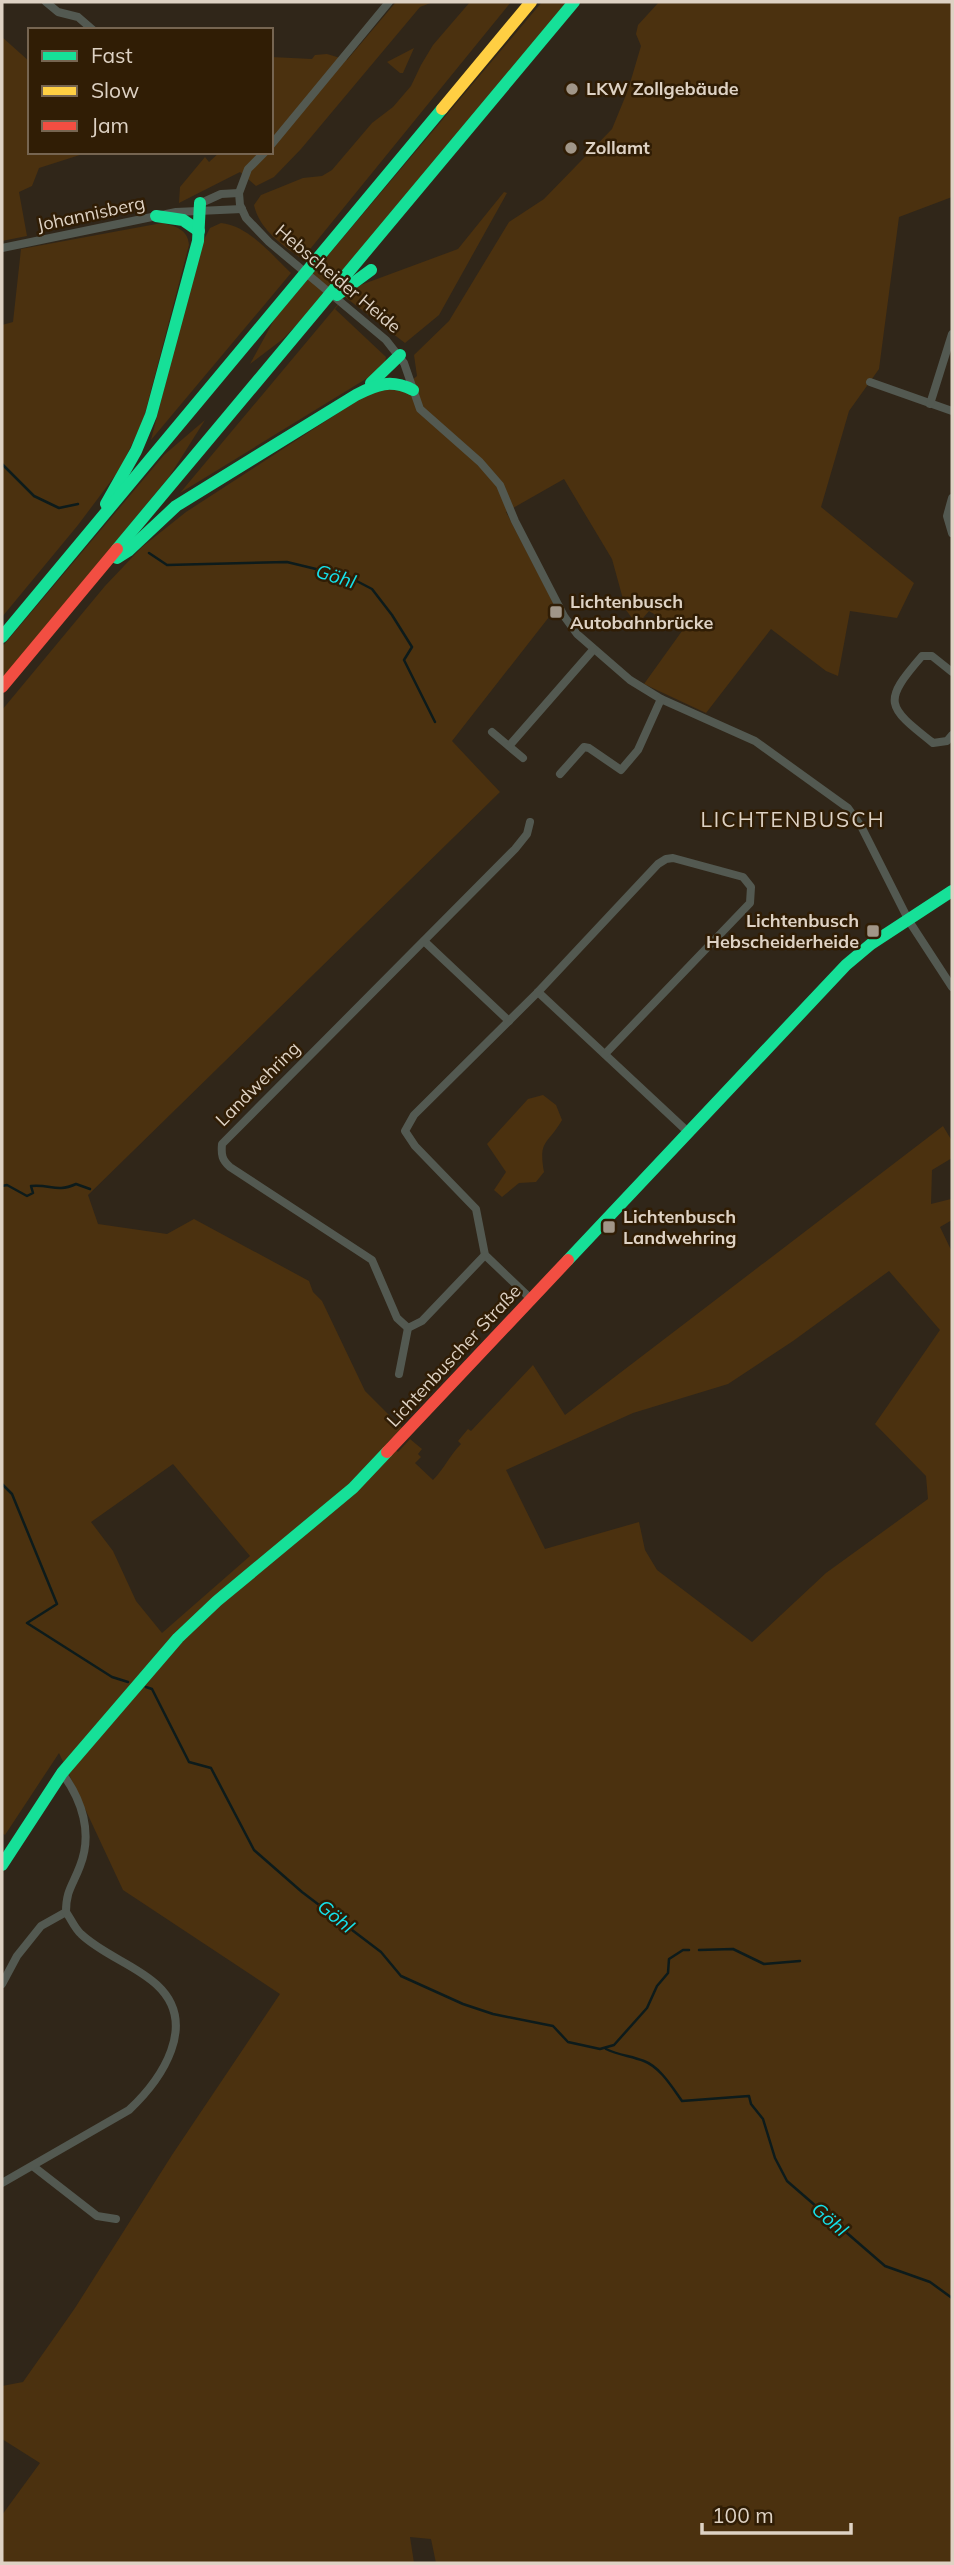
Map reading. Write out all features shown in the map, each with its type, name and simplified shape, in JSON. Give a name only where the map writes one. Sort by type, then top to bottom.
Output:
[{"type":"main road","points":[[2,636],[531,2]]},
{"type":"main road","points":[[2,687],[574,2]]},
{"type":"main road","points":[[101,518],[111,492],[136,451],[151,415],[199,231],[195,208]]},
{"type":"main road","points":[[156,216],[183,220],[199,231]]},
{"type":"main road","points":[[319,308],[372,270]]},
{"type":"main road","points":[[356,395],[400,355]]},
{"type":"main road","points":[[101,568],[128,551],[149,528],[185,500],[356,395],[386,381],[393,381],[413,390]]},
{"type":"main road","name":"Lichtenbuscher Straße","points":[[2,1865],[62,1773],[178,1638],[217,1601],[353,1488],[846,965],[878,938],[934,906],[952,891]]},
{"type":"street","points":[[46,2],[58,12],[78,17],[91,28]]},
{"type":"street","points":[[273,143],[389,2]]},
{"type":"street","points":[[242,209],[239,193],[248,169],[263,154]]},
{"type":"street","name":"Johannisberg","points":[[195,208],[221,194],[239,193]]},
{"type":"street","name":"Johannisberg","points":[[2,248],[195,208],[242,209]]},
{"type":"street","name":"Hebscheider Heide","points":[[242,209],[253,228],[269,243],[367,324],[400,355],[417,404],[425,415],[480,462],[500,485],[515,522],[564,616],[593,650],[630,680],[661,699],[755,741],[848,808],[861,827],[909,921],[952,987]]},
{"type":"street","points":[[930,404],[952,334]]},
{"type":"street","points":[[870,382],[952,411]]},
{"type":"street","points":[[952,498],[947,516],[952,533]]},
{"type":"street","points":[[509,746],[593,650]]},
{"type":"street","points":[[952,672],[932,656],[922,656],[898,684],[895,705],[900,717],[933,743],[947,741],[952,735]]},
{"type":"street","points":[[560,774],[584,747],[621,770],[638,750],[661,699]]},
{"type":"street","points":[[492,732],[523,758]]},
{"type":"street","name":"Landwehring","points":[[408,1328],[397,1318],[372,1260],[230,1167],[223,1161],[222,1144],[515,849],[527,834],[530,822]]},
{"type":"street","points":[[531,1299],[485,1255],[476,1209],[415,1146],[405,1131],[414,1115],[666,859],[673,858],[743,877],[751,887],[750,903],[605,1054]]},
{"type":"street","points":[[424,941],[509,1021]]},
{"type":"street","points":[[538,992],[688,1132]]},
{"type":"street","points":[[399,1374],[408,1328],[422,1321],[485,1255]]},
{"type":"street","points":[[2,2183],[129,2110],[163,2068],[176,2040],[176,2014],[169,1998],[156,1984],[81,1934],[66,1912],[66,1895],[81,1864],[87,1840],[83,1811],[74,1789],[62,1773]]},
{"type":"street","points":[[2,1984],[17,1956],[41,1926],[66,1912]]},
{"type":"street","points":[[34,2167],[97,2216],[116,2219]]},
{"type":"shaded area","points":[[396,2],[433,2],[420,7],[301,149],[274,177],[256,186],[240,172],[179,203],[180,187],[205,157],[209,162],[218,154],[273,154],[273,57],[312,59],[315,55],[327,54],[347,60]]},
{"type":"shaded area","points":[[470,2],[511,2],[302,259],[266,229],[254,205],[261,195],[303,178],[322,176],[332,170],[372,123],[393,107],[411,86],[433,45]]},
{"type":"shaded area","points":[[542,2],[568,2],[307,314],[283,339],[250,364],[275,318]]},
{"type":"shaded area","points":[[659,2],[952,2],[952,197],[899,217],[879,369],[849,411],[821,507],[914,583],[897,618],[850,611],[838,676],[826,671],[771,629],[706,713],[644,684],[682,631],[649,611],[637,625],[626,610],[612,559],[564,479],[506,512],[556,608],[452,741],[500,792],[88,1195],[98,1224],[167,1234],[194,1219],[309,1281],[313,1292],[322,1301],[365,1391],[402,1428],[387,1443],[398,1452],[410,1439],[422,1449],[418,1454],[421,1457],[415,1463],[433,1480],[461,1444],[458,1441],[468,1429],[471,1431],[533,1365],[565,1415],[943,1126],[952,1141],[952,1158],[932,1170],[931,1204],[951,1199],[952,1220],[940,1227],[952,1252],[952,2563],[436,2563],[431,2539],[410,2537],[414,2563],[2,2563],[2,2515],[40,2463],[2,2439],[2,2386],[23,2382],[75,2308],[172,2155],[280,1994],[123,1890],[59,1753],[5,1835],[2,1833],[2,710],[105,586],[142,547],[186,512],[375,389],[389,386],[400,390],[417,376],[414,355],[449,321],[509,222],[544,199],[612,129],[628,90],[641,46],[636,34],[638,25]],"holes":[[[889,1271],[940,1330],[875,1424],[926,1476],[928,1499],[826,1573],[752,1642],[657,1570],[645,1550],[639,1522],[545,1549],[506,1470],[633,1413],[728,1384],[793,1341]],[[173,1464],[250,1556],[162,1633],[136,1601],[113,1551],[91,1522]]]},
{"type":"shaded area","points":[[2,37],[28,60],[28,154],[83,154],[39,168],[32,186],[19,192],[27,236],[2,241]]},
{"type":"shaded area","points":[[414,48],[403,73],[387,62]]},
{"type":"shaded area","points":[[504,192],[507,193],[439,315],[405,343],[345,297],[335,309],[386,357],[385,363],[374,374],[180,493],[345,296],[358,286],[458,249]]},
{"type":"shaded area","points":[[162,223],[183,232],[189,245],[143,421],[120,469],[2,617],[2,325],[13,322],[21,249]]},
{"type":"shaded area","points":[[221,223],[241,229],[250,235],[291,273],[151,440],[200,247],[210,228]]},
{"type":"shaded area","points":[[205,420],[169,477],[2,679],[2,647],[164,455]]},
{"type":"shaded area","points":[[543,1095],[556,1105],[562,1120],[543,1148],[544,1172],[536,1182],[519,1183],[502,1197],[494,1190],[506,1172],[487,1144],[528,1099]]},
{"type":"waterway","name":"Göhl","points":[[2,464],[34,496],[59,508],[78,504]]},
{"type":"waterway","name":"Göhl","points":[[149,553],[167,565],[287,562],[349,577],[372,589],[412,647],[404,660],[435,722]]},
{"type":"waterway","points":[[2,1186],[7,1185],[27,1196],[33,1193],[31,1186],[58,1188],[76,1184],[90,1189]]},
{"type":"waterway","name":"Göhl","points":[[2,1484],[12,1494],[57,1604],[27,1623],[112,1677],[128,1682]]},
{"type":"waterway","name":"Göhl","points":[[146,1687],[152,1689],[189,1762],[211,1768],[254,1850],[302,1892],[381,1952],[401,1976],[463,2004],[493,2014],[553,2026],[568,2042],[600,2049],[614,2045],[647,2008],[657,1986],[668,1973],[669,1959],[683,1950],[689,1950]]},
{"type":"waterway","name":"Göhl","points":[[699,1950],[733,1949],[764,1964],[800,1961]]},
{"type":"waterway","name":"Göhl","points":[[606,2049],[650,2064],[665,2078],[682,2101],[749,2096],[751,2104],[763,2119],[775,2158],[787,2181],[885,2266],[930,2282],[952,2298]]},
{"type":"traffic: fast","points":[[117,549],[574,2]]},
{"type":"traffic: fast","points":[[2,637],[442,109]]},
{"type":"traffic: fast","points":[[106,504],[136,451],[151,415],[198,241],[200,203]]},
{"type":"traffic: fast","points":[[156,216],[183,220],[199,231]]},
{"type":"traffic: fast","points":[[337,295],[371,270]]},
{"type":"traffic: fast","points":[[371,383],[400,355]]},
{"type":"traffic: fast","points":[[117,558],[176,506],[356,395],[384,384],[413,390]]},
{"type":"traffic: fast","points":[[568,1260],[846,965],[871,944],[952,891]]},
{"type":"traffic: fast","points":[[2,1865],[62,1773],[178,1638],[217,1601],[353,1488],[387,1452]]},
{"type":"traffic: slow","points":[[442,109],[531,2]]},
{"type":"traffic: jam","points":[[2,687],[117,549]]},
{"type":"traffic: jam","points":[[387,1452],[568,1260]]},
{"type":"place","name":"LKW Zollgebäude","points":[[572,89]]},
{"type":"place","name":"Zollamt","points":[[571,148]]},
{"type":"place","name":"Lichtenbusch Autobahnbrücke","points":[[556,612]]},
{"type":"place","name":"Lichtenbusch Hebscheiderheide","points":[[873,931]]},
{"type":"place","name":"Lichtenbusch Landwehring","points":[[609,1227]]},
{"type":"district","name":"LICHTENBUSCH","points":[[793,820]]}]
